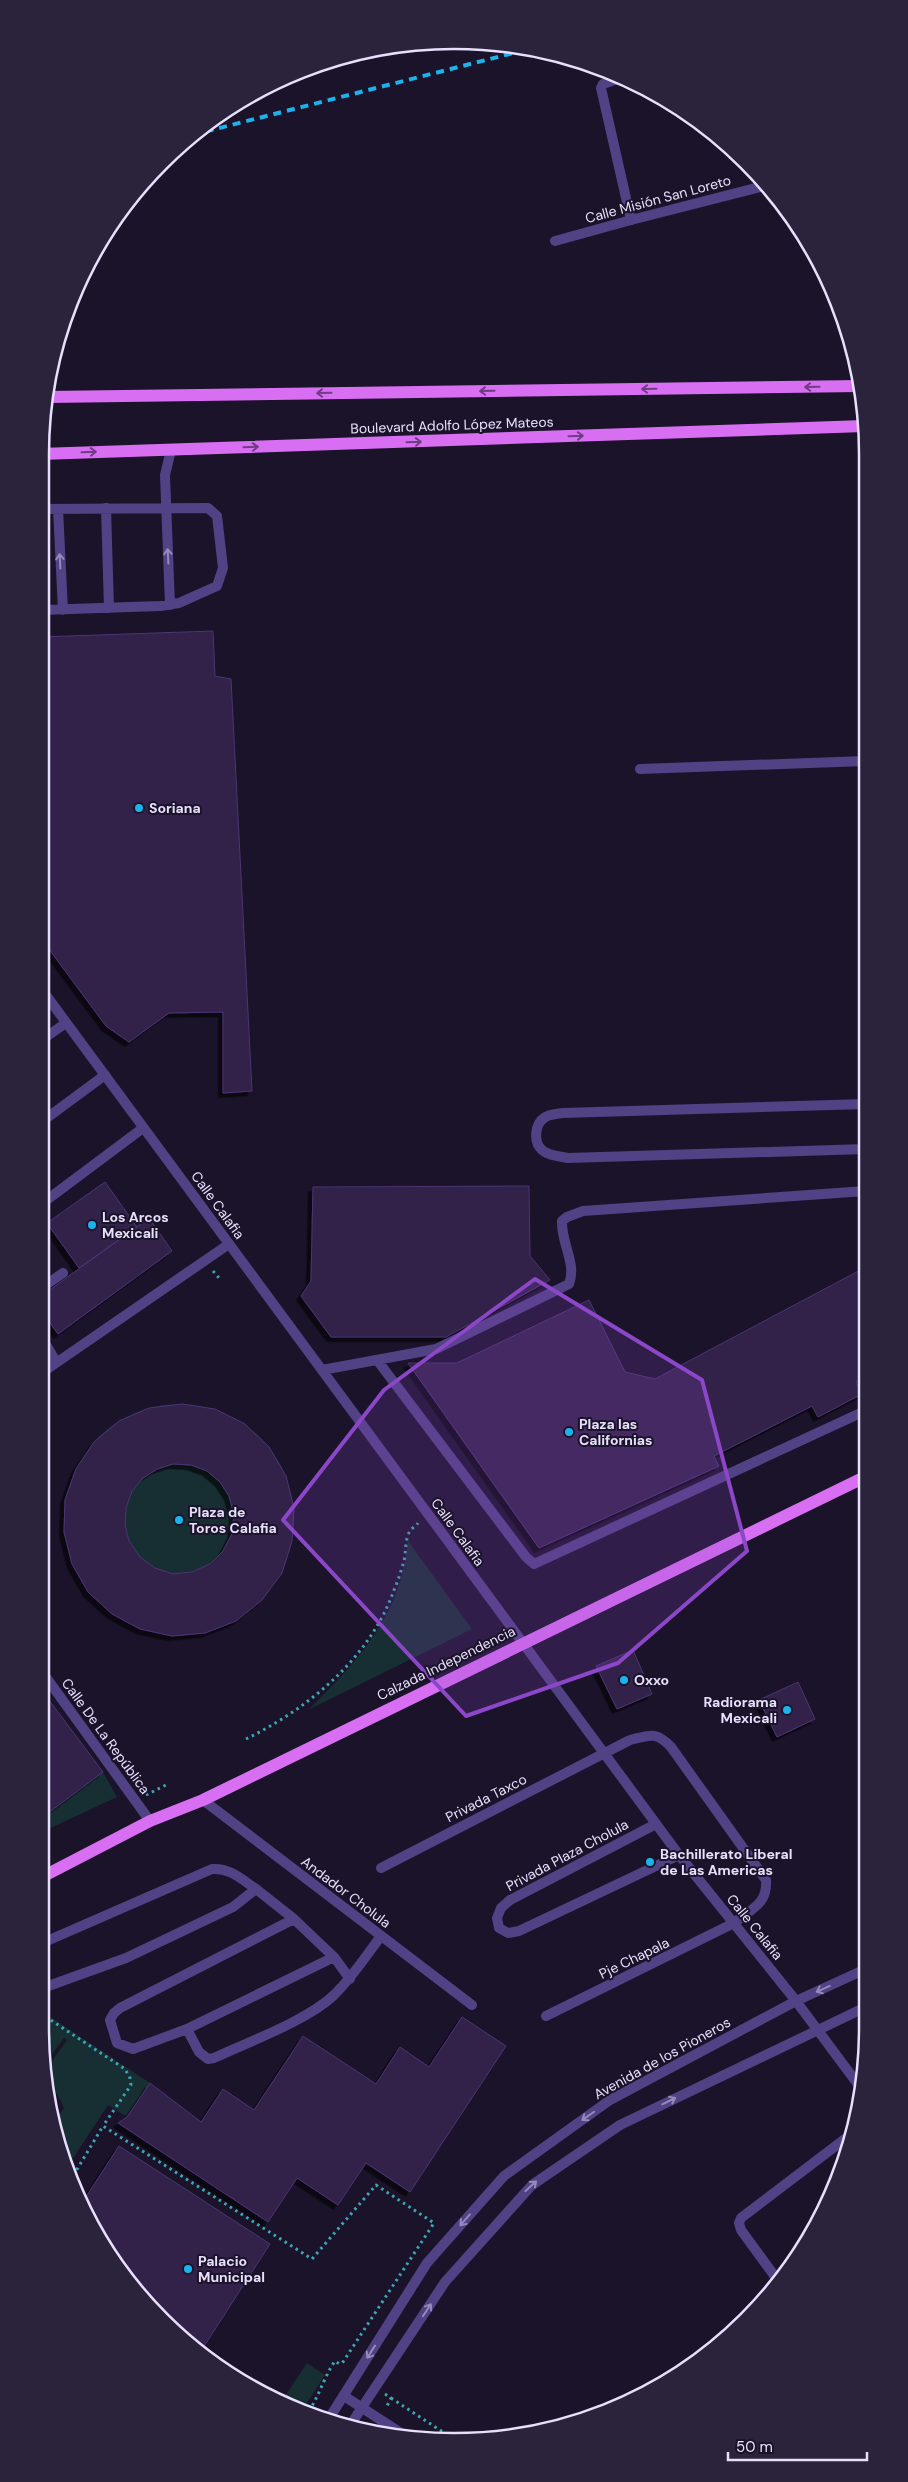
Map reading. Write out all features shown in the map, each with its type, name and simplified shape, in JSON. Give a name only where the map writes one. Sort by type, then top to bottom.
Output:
[{"type":"main road","points":[[53,397],[853,386]]},
{"type":"main road","name":"Boulevard Adolfo López Mateos","points":[[49,454],[858,426]]},
{"type":"main road","name":"Calzada Independencia","points":[[49,1873],[150,1820],[203,1800],[859,1480]]},
{"type":"street","points":[[612,81],[602,85],[631,220]]},
{"type":"street","name":"Calle Misión San Loreto","points":[[555,241],[757,185]]},
{"type":"street","points":[[170,605],[165,475],[172,450]]},
{"type":"street","points":[[49,509],[204,507],[213,510],[217,516],[223,568],[216,586],[180,603],[49,610]]},
{"type":"street","points":[[106,508],[109,608]]},
{"type":"street","points":[[58,509],[63,610]]},
{"type":"street","points":[[640,770],[859,761]]},
{"type":"street","name":"Calle Calafia","points":[[49,1006],[66,1023],[679,1855],[796,2001],[856,2081]]},
{"type":"street","points":[[49,1035],[66,1023]]},
{"type":"street","points":[[49,1116],[104,1075]]},
{"type":"street","points":[[859,1104],[563,1113],[545,1116],[540,1122],[536,1135],[537,1142],[542,1149],[552,1155],[568,1158],[859,1149]]},
{"type":"street","points":[[49,1198],[143,1128]]},
{"type":"street","points":[[322,1370],[436,1349],[569,1284],[573,1274],[561,1232],[562,1222],[567,1217],[583,1211],[859,1191]]},
{"type":"street","points":[[49,1367],[229,1244]]},
{"type":"street","points":[[49,1283],[63,1273]]},
{"type":"street","points":[[49,1350],[56,1362]]},
{"type":"street","points":[[377,1360],[526,1557],[534,1564],[859,1414]]},
{"type":"street","name":"Calle De La República","points":[[49,1681],[150,1820]]},
{"type":"street","name":"Privada Taxco","points":[[381,1868],[630,1740],[651,1735],[662,1738],[671,1747],[766,1880],[764,1900],[734,1923]]},
{"type":"street","name":"Andador Cholula","points":[[203,1800],[472,2005]]},
{"type":"street","name":"Privada Plaza Cholula","points":[[656,1824],[510,1900],[501,1908],[497,1918],[499,1928],[508,1933],[518,1931],[679,1855]]},
{"type":"street","points":[[49,1940],[212,1869],[223,1868],[230,1871],[294,1919],[334,1957],[350,1979]]},
{"type":"street","points":[[49,1986],[126,1958],[233,1907],[256,1890]]},
{"type":"street","points":[[294,1919],[114,2012],[110,2020],[117,2044],[133,2049],[187,2030],[334,1957]]},
{"type":"street","name":"Pje Chapala","points":[[546,2016],[734,1923]]},
{"type":"street","points":[[187,2030],[203,2056],[214,2058],[293,2021],[332,1997],[350,1979],[381,1936]]},
{"type":"street","name":"Avenida de los Pioneros","points":[[334,2415],[426,2263],[504,2176],[610,2100],[796,2001],[859,1972]]},
{"type":"street","points":[[354,2420],[446,2282],[532,2185],[620,2125],[859,2010]]},
{"type":"street","points":[[775,2276],[741,2230],[739,2223],[741,2218],[843,2140]]},
{"type":"street","points":[[344,2396],[395,2429]]},
{"type":"path","points":[[246,1739],[274,1725],[315,1695],[344,1670],[365,1646],[384,1617],[404,1560],[409,1532],[428,1514]]},
{"type":"path","points":[[136,1800],[166,1785]]},
{"type":"path","points":[[49,2019],[125,2069],[130,2078],[131,2085],[103,2126],[76,2172]]},
{"type":"path","points":[[103,2126],[312,2259],[376,2184],[434,2223],[341,2365]]},
{"type":"path","points":[[391,2398],[444,2433]]},
{"type":"highlighted area","points":[[535,1279],[702,1380],[747,1551],[618,1663],[466,1716],[283,1520],[384,1390]]},
{"type":"green space","name":"Plaza de Toros Calafia","points":[[179,1404],[201,1406],[223,1413],[252,1430],[268,1446],[280,1465],[289,1486],[294,1519],[292,1541],[285,1563],[268,1592],[252,1608],[233,1620],[212,1629],[179,1634],[157,1632],[135,1625],[106,1608],[90,1592],[78,1573],[69,1552],[64,1519],[66,1497],[73,1475],[90,1446],[106,1430],[125,1418],[146,1409]]},
{"type":"green space","points":[[408,1541],[472,1629],[308,1710],[360,1654],[387,1614],[397,1592],[404,1567]]},
{"type":"green space","points":[[103,1772],[117,1797],[49,1829],[49,1812]]},
{"type":"green space","points":[[49,2016],[150,2083],[127,2117],[108,2105],[71,2161],[59,2115],[64,2108],[53,2087],[51,2063],[67,2040],[64,2038],[50,2057]]},
{"type":"green space","points":[[307,2363],[325,2375],[306,2405],[285,2396]]},
{"type":"building","name":"Soriana","points":[[213,631],[215,676],[231,679],[252,1091],[223,1093],[223,1012],[169,1013],[129,1042],[106,1026],[49,949],[49,637]]},
{"type":"building","name":"Los Arcos Mexicali","points":[[105,1182],[137,1227],[79,1268],[49,1226],[49,1222]]},
{"type":"building","points":[[529,1186],[530,1256],[550,1280],[446,1337],[331,1337],[301,1296],[311,1281],[313,1187]]},
{"type":"building","points":[[149,1218],[172,1251],[58,1334],[49,1322],[49,1290]]},
{"type":"building","points":[[859,1271],[859,1381],[856,1382],[859,1388],[859,1396],[818,1417],[812,1406],[714,1456],[719,1466],[539,1548],[408,1363],[457,1363],[589,1300],[625,1372],[655,1379]]},
{"type":"building","name":"Plaza de Toros Calafia","points":[[182,1404],[215,1409],[245,1424],[269,1447],[286,1476],[294,1508],[292,1541],[282,1573],[262,1600],[236,1621],[205,1633],[172,1636],[140,1629],[112,1614],[88,1592],[72,1564],[64,1532],[65,1500],[76,1469],[94,1442],[119,1421],[149,1408]],"holes":[[[173,1464],[191,1465],[207,1471],[220,1482],[229,1496],[234,1515],[232,1534],[223,1551],[210,1564],[192,1572],[173,1574],[155,1568],[140,1557],[129,1541],[125,1525],[126,1508],[132,1491],[143,1478],[157,1469]]]},
{"type":"building","name":"Oxxo","points":[[633,1650],[652,1694],[617,1709],[596,1666]]},
{"type":"building","name":"Radiorama Mexicali","points":[[798,1682],[815,1719],[777,1737],[759,1700]]},
{"type":"building","points":[[49,1700],[103,1772],[49,1812]]},
{"type":"building","points":[[462,2017],[506,2046],[410,2192],[366,2163],[338,2205],[297,2178],[268,2222],[118,2123],[127,2117],[150,2083],[201,2122],[223,2089],[254,2110],[303,2036],[376,2084],[400,2047],[429,2067]]},
{"type":"building","name":"Palacio Municipal","points":[[119,2146],[270,2244],[204,2347],[167,2315],[132,2275],[103,2231],[86,2197]]},
{"type":"railway","points":[[209,131],[513,53]]},
{"type":"place","name":"Soriana","points":[[139,808]]},
{"type":"place","name":"Los Arcos Mexicali","points":[[92,1225]]},
{"type":"place","name":"Plaza las Californias","points":[[569,1432]]},
{"type":"place","name":"Plaza de Toros Calafia","points":[[179,1520]]},
{"type":"place","name":"Oxxo","points":[[624,1680]]},
{"type":"place","name":"Radiorama Mexicali","points":[[787,1710]]},
{"type":"place","name":"Bachillerato Liberal de Las Americas","points":[[650,1862]]},
{"type":"place","name":"Palacio Municipal","points":[[188,2269]]}]
